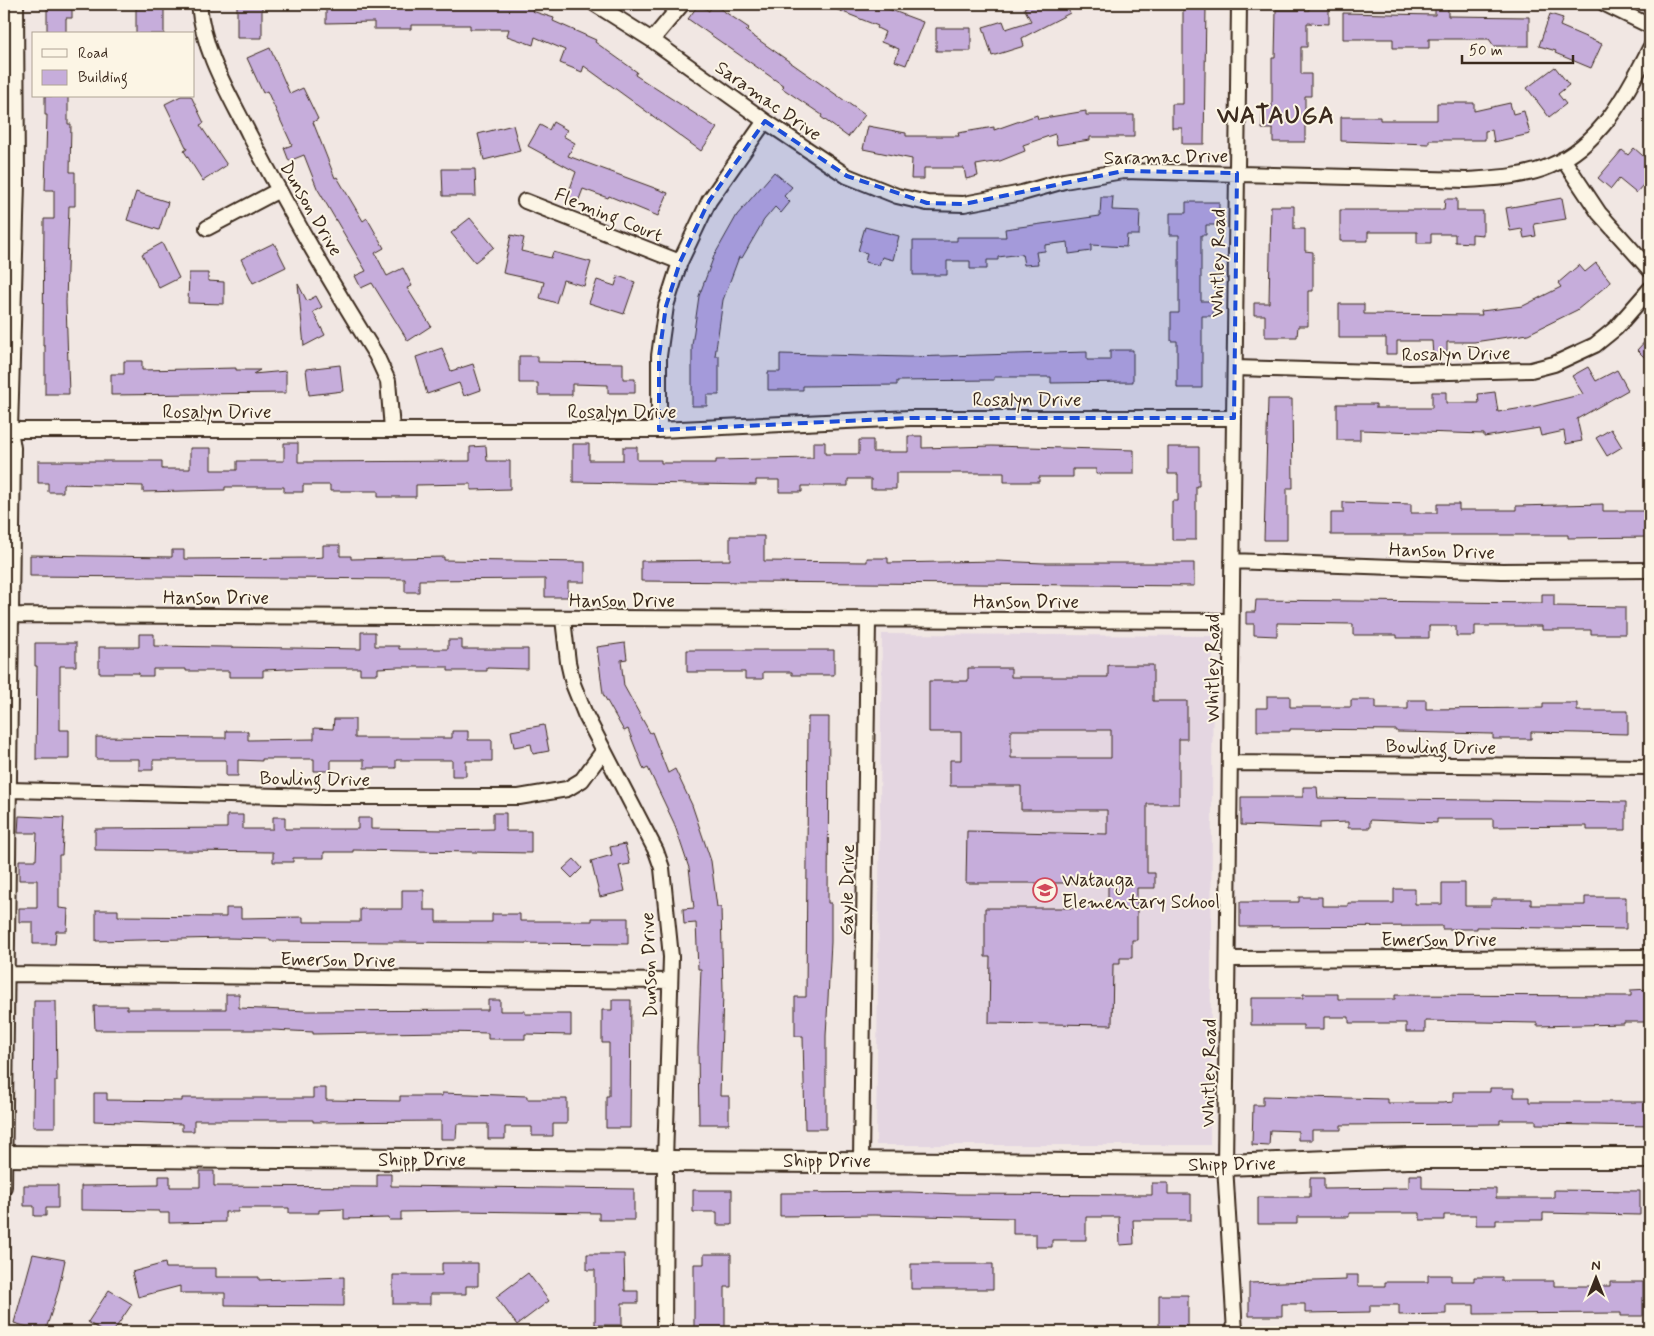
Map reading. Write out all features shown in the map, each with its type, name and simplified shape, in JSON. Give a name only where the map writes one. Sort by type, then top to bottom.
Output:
[{"type":"street","points":[[4,1187],[13,448],[7,430],[17,183],[16,4]]},
{"type":"street","name":"Dunson Drive","points":[[199,4],[205,39],[214,64],[279,190],[376,355],[388,381],[392,429]]},
{"type":"street","name":"Saramac Drive","points":[[595,4],[652,40],[765,121],[847,176],[897,196],[927,203],[964,204],[1022,193],[1064,181],[1123,172],[1237,173],[1468,180],[1500,178],[1531,172],[1563,159],[1600,131],[1633,81],[1650,48]]},
{"type":"street","points":[[652,40],[682,4]]},
{"type":"street","name":"Whitley Road","points":[[1235,1332],[1225,1164],[1229,959],[1231,621],[1239,4]]},
{"type":"street","points":[[1605,4],[1650,26]]},
{"type":"street","points":[[659,430],[659,356],[666,306],[680,262],[709,201],[765,121]]},
{"type":"street","points":[[1563,159],[1599,213],[1650,270]]},
{"type":"street","points":[[208,228],[279,190]]},
{"type":"street","name":"Fleming Court","points":[[525,201],[680,262]]},
{"type":"street","name":"Rosalyn Drive","points":[[1235,368],[1409,373],[1531,370],[1554,364],[1595,345],[1616,328],[1650,289]]},
{"type":"street","name":"Rosalyn Drive","points":[[7,430],[659,430],[910,418],[1234,418]]},
{"type":"street","name":"Hanson Drive","points":[[1232,561],[1502,571],[1650,570]]},
{"type":"street","name":"Hanson Drive","points":[[12,615],[1231,621]]},
{"type":"street","name":"Dunson Drive","points":[[563,619],[568,662],[573,684],[604,750],[656,851],[662,868],[671,957],[665,1161],[664,1332]]},
{"type":"street","name":"Gayle Drive","points":[[861,1160],[868,620]]},
{"type":"street","name":"Bowling Drive","points":[[8,790],[323,798],[519,797],[567,789],[582,780],[604,750]]},
{"type":"street","name":"Bowling Drive","points":[[1231,763],[1650,767]]},
{"type":"street","name":"Emerson Drive","points":[[1229,959],[1650,957]]},
{"type":"street","name":"Emerson Drive","points":[[6,974],[670,981]]},
{"type":"street","name":"Shipp Drive","points":[[4,1156],[665,1161],[861,1160],[1225,1164],[1408,1158],[1650,1158]]},
{"type":"highlighted area","points":[[765,121],[847,176],[927,203],[964,204],[1123,171],[1237,173],[1234,418],[910,418],[659,430],[659,356],[666,306],[680,262],[709,201]]},
{"type":"shaded area","name":"Watauga Elementary School","points":[[882,634],[1213,636],[1210,1145],[876,1145]]},
{"type":"building","points":[[47,4],[72,4],[72,18],[66,18],[66,32],[47,32]]},
{"type":"building","points":[[136,4],[164,4],[164,32],[136,32]]},
{"type":"building","points":[[237,4],[262,4],[262,38],[237,38]]},
{"type":"building","points":[[326,4],[535,4],[532,11],[554,18],[553,21],[596,40],[595,42],[637,72],[635,75],[717,128],[701,151],[584,66],[582,72],[560,63],[565,50],[535,37],[533,45],[507,36],[509,29],[470,29],[470,25],[411,25],[411,29],[374,29],[374,22],[326,23]]},
{"type":"building","points":[[699,4],[709,11],[713,4],[749,28],[746,31],[865,115],[848,137],[821,117],[822,115],[782,88],[784,86],[688,19]]},
{"type":"building","points":[[823,4],[875,4],[923,22],[906,65],[895,61],[899,49],[881,42],[885,32],[877,28],[878,26]]},
{"type":"building","points":[[1033,4],[1065,4],[1070,13],[1022,38],[1024,46],[992,56],[983,27],[1003,21],[1006,29],[1031,21],[1024,8]]},
{"type":"building","points":[[1309,4],[1329,4],[1329,24],[1307,23],[1307,47],[1301,47],[1301,74],[1311,74],[1311,96],[1305,96],[1305,142],[1273,142],[1273,129],[1262,129],[1262,107],[1272,107],[1272,58],[1275,58],[1276,10],[1309,10]]},
{"type":"building","points":[[1435,4],[1448,4],[1448,16],[1529,17],[1529,46],[1494,46],[1489,39],[1429,39],[1429,48],[1393,48],[1393,39],[1343,39],[1343,13],[1435,15]]},
{"type":"building","points":[[1183,7],[1206,7],[1204,144],[1182,144],[1182,128],[1172,128],[1172,104],[1183,104]]},
{"type":"building","points":[[1550,14],[1563,18],[1560,26],[1602,44],[1591,68],[1555,53],[1556,51],[1539,46]]},
{"type":"building","points":[[936,28],[971,28],[971,51],[936,51]]},
{"type":"building","points":[[270,48],[290,94],[303,88],[318,119],[313,122],[335,178],[337,177],[363,221],[367,218],[384,248],[375,253],[387,276],[403,268],[412,286],[407,288],[431,326],[408,341],[372,283],[361,288],[355,276],[366,271],[317,188],[304,155],[289,161],[284,148],[292,145],[267,91],[263,93],[247,58]]},
{"type":"building","points":[[1555,67],[1569,85],[1558,94],[1566,104],[1549,117],[1527,88]]},
{"type":"building","points":[[45,98],[68,98],[68,124],[71,124],[70,172],[75,172],[75,206],[69,206],[66,303],[69,394],[45,394],[45,346],[43,346],[44,219],[54,219],[54,190],[45,190],[47,115],[45,115]]},
{"type":"building","points":[[177,98],[192,98],[204,123],[200,125],[227,165],[203,181],[184,151],[187,149],[165,104]]},
{"type":"building","points":[[1437,103],[1474,103],[1474,111],[1510,103],[1513,114],[1524,111],[1530,134],[1494,142],[1492,130],[1485,131],[1485,140],[1429,140],[1429,144],[1341,141],[1341,117],[1380,117],[1380,120],[1437,120]]},
{"type":"building","points":[[1086,111],[1086,115],[1134,115],[1134,137],[1090,137],[1090,140],[1057,145],[1055,134],[1023,145],[1025,151],[1000,161],[976,165],[978,176],[966,179],[964,168],[924,168],[924,179],[911,179],[912,159],[863,149],[868,126],[906,133],[906,136],[959,136],[958,133],[994,127],[994,130],[1037,115],[1038,119]]},
{"type":"building","points":[[553,122],[567,130],[563,136],[575,143],[568,156],[668,193],[658,216],[609,196],[608,198],[583,189],[578,202],[567,197],[576,172],[528,146],[540,125],[549,130]]},
{"type":"building","points":[[513,125],[520,151],[484,160],[478,134]]},
{"type":"building","points":[[1634,148],[1650,162],[1650,177],[1636,193],[1619,179],[1611,189],[1598,178],[1622,150],[1628,155]]},
{"type":"building","points":[[442,169],[475,169],[476,196],[443,196]]},
{"type":"building","points":[[774,172],[792,187],[784,196],[790,202],[781,213],[775,207],[764,220],[742,258],[739,257],[723,300],[715,356],[719,356],[719,395],[707,395],[707,406],[692,406],[692,345],[699,296],[714,256],[737,215]]},
{"type":"building","points":[[136,192],[168,202],[159,230],[127,220]]},
{"type":"building","points":[[1101,197],[1113,197],[1112,210],[1140,211],[1139,235],[1127,235],[1126,247],[1091,245],[1091,251],[1069,254],[1068,242],[1045,245],[1045,251],[1036,252],[1038,264],[1024,265],[1022,254],[998,257],[998,260],[987,260],[987,269],[970,269],[970,261],[947,261],[947,275],[913,275],[913,241],[957,241],[957,237],[1006,237],[1005,229],[1100,216]]},
{"type":"building","points":[[1562,198],[1566,219],[1534,224],[1536,236],[1524,238],[1522,229],[1510,231],[1506,208]]},
{"type":"building","points":[[1445,199],[1457,199],[1457,211],[1483,211],[1483,235],[1472,234],[1472,243],[1455,242],[1455,234],[1431,234],[1431,243],[1417,243],[1417,232],[1368,232],[1368,241],[1340,241],[1340,210],[1444,210]]},
{"type":"building","points":[[1186,202],[1219,202],[1219,225],[1206,225],[1206,235],[1201,235],[1201,301],[1213,301],[1213,316],[1202,316],[1202,388],[1177,388],[1177,341],[1171,341],[1171,313],[1179,313],[1179,235],[1170,235],[1170,213],[1186,213]]},
{"type":"building","points":[[1271,206],[1294,206],[1294,229],[1305,229],[1305,251],[1313,252],[1313,291],[1308,291],[1308,326],[1298,326],[1297,337],[1265,337],[1265,315],[1254,315],[1254,303],[1269,303]]},
{"type":"building","points":[[470,218],[494,247],[475,262],[451,233]]},
{"type":"building","points":[[865,227],[899,236],[893,260],[882,257],[879,265],[865,262],[867,253],[858,251]]},
{"type":"building","points":[[511,235],[524,238],[521,251],[551,258],[553,252],[591,262],[584,286],[563,280],[556,303],[540,298],[544,282],[503,273]]},
{"type":"building","points":[[162,243],[179,278],[159,288],[142,254]]},
{"type":"building","points":[[274,243],[286,267],[253,283],[241,259]]},
{"type":"building","points":[[1596,263],[1611,282],[1577,310],[1528,334],[1474,342],[1447,342],[1447,356],[1433,356],[1432,341],[1397,341],[1397,354],[1386,354],[1386,338],[1339,338],[1339,304],[1364,304],[1364,314],[1482,315],[1481,311],[1523,306],[1561,287],[1558,283],[1579,265],[1585,272]]},
{"type":"building","points":[[189,273],[208,273],[208,281],[224,282],[224,304],[188,303]]},
{"type":"building","points":[[618,276],[635,282],[624,314],[589,303],[597,280],[615,286]]},
{"type":"building","points":[[298,284],[307,301],[316,296],[322,307],[313,312],[325,335],[304,346]]},
{"type":"building","points":[[1650,336],[1650,363],[1637,350]]},
{"type":"building","points":[[442,348],[451,371],[473,364],[481,390],[464,396],[459,383],[427,394],[416,357]]},
{"type":"building","points":[[1110,350],[1133,350],[1133,382],[1051,383],[1051,377],[994,377],[994,380],[897,381],[897,385],[803,386],[803,390],[768,390],[768,372],[780,372],[780,354],[909,357],[1087,352],[1087,360],[1110,360]]},
{"type":"building","points":[[519,356],[538,356],[538,362],[623,363],[623,379],[635,379],[635,393],[608,393],[608,385],[572,384],[572,395],[538,395],[538,383],[519,383]]},
{"type":"building","points":[[124,361],[142,361],[142,370],[236,368],[236,370],[260,370],[253,374],[286,371],[286,393],[111,395],[111,374],[124,374]]},
{"type":"building","points":[[340,365],[343,391],[309,395],[306,369]]},
{"type":"building","points":[[1588,367],[1596,381],[1617,370],[1628,390],[1577,419],[1582,441],[1566,444],[1564,431],[1541,436],[1539,428],[1484,437],[1484,434],[1360,430],[1360,440],[1337,440],[1337,404],[1376,404],[1376,408],[1432,408],[1432,392],[1446,392],[1446,403],[1479,403],[1478,394],[1495,392],[1498,412],[1535,406],[1583,394],[1572,376]]},
{"type":"building","points":[[1268,399],[1292,399],[1293,488],[1287,488],[1287,540],[1264,540]]},
{"type":"building","points":[[1611,429],[1622,447],[1607,456],[1596,438]]},
{"type":"building","points":[[908,436],[922,436],[922,448],[992,446],[1134,450],[1134,474],[1096,474],[1096,469],[1073,469],[1073,477],[1039,477],[1039,482],[1004,482],[1004,473],[896,473],[896,489],[871,489],[871,479],[848,479],[848,486],[802,486],[802,492],[779,492],[779,480],[756,480],[756,485],[573,482],[573,444],[589,444],[589,460],[623,460],[623,447],[637,447],[637,460],[661,460],[661,463],[716,463],[716,460],[813,458],[813,442],[825,442],[825,454],[859,454],[859,440],[873,440],[873,452],[908,452]]},
{"type":"building","points":[[284,443],[298,443],[298,462],[470,461],[470,447],[486,446],[487,461],[510,461],[510,489],[471,490],[471,484],[416,485],[416,497],[378,497],[378,491],[330,491],[330,485],[303,485],[303,492],[284,492],[284,487],[225,487],[225,490],[143,492],[143,486],[63,484],[63,492],[48,492],[48,483],[38,483],[38,461],[162,461],[162,469],[190,469],[190,448],[211,448],[211,470],[237,470],[237,461],[284,461]]},
{"type":"building","points":[[1168,447],[1199,447],[1199,486],[1196,486],[1196,540],[1172,540],[1172,501],[1178,501],[1178,474],[1168,474]]},
{"type":"building","points":[[1343,502],[1411,504],[1411,513],[1437,513],[1437,504],[1459,504],[1459,510],[1516,510],[1516,506],[1603,504],[1603,511],[1650,511],[1650,537],[1568,538],[1568,535],[1331,535],[1331,513],[1343,513]]},
{"type":"building","points":[[730,536],[764,536],[764,561],[867,562],[867,558],[888,558],[888,563],[997,561],[1043,563],[1194,563],[1194,586],[641,581],[641,561],[730,560]]},
{"type":"building","points":[[323,545],[340,545],[340,556],[351,556],[351,559],[444,557],[444,560],[585,562],[585,582],[568,582],[568,597],[545,597],[545,579],[419,580],[419,592],[405,592],[405,579],[30,576],[30,555],[172,557],[172,550],[184,550],[184,559],[311,558],[323,557]]},
{"type":"building","points":[[1542,594],[1554,594],[1554,606],[1625,607],[1625,634],[1591,634],[1591,630],[1542,630],[1542,626],[1475,626],[1475,636],[1456,636],[1456,626],[1429,626],[1429,638],[1397,638],[1397,635],[1353,635],[1353,624],[1277,623],[1277,636],[1254,635],[1254,624],[1246,624],[1246,612],[1255,612],[1256,600],[1542,603]]},
{"type":"building","points":[[361,632],[375,632],[375,646],[399,646],[399,649],[448,649],[448,640],[462,640],[462,649],[528,649],[528,669],[487,668],[487,671],[448,671],[448,667],[399,667],[378,668],[378,674],[360,674],[360,668],[309,668],[263,670],[263,677],[229,677],[229,671],[186,671],[186,669],[153,669],[153,676],[139,676],[139,673],[99,673],[99,647],[139,647],[139,634],[154,634],[154,646],[361,649]]},
{"type":"building","points":[[35,643],[76,643],[76,666],[60,666],[60,730],[69,730],[69,759],[36,759],[37,666],[35,666]]},
{"type":"building","points":[[625,643],[627,659],[621,660],[624,686],[650,733],[652,732],[668,773],[675,769],[692,805],[711,861],[717,907],[721,907],[723,992],[720,1096],[729,1096],[729,1124],[699,1124],[698,1048],[701,969],[698,969],[696,923],[684,924],[683,909],[694,908],[689,868],[674,823],[648,768],[644,770],[628,729],[624,731],[603,694],[597,647]]},
{"type":"building","points":[[687,650],[834,650],[834,675],[792,675],[792,672],[763,672],[763,679],[745,679],[745,672],[687,672]]},
{"type":"building","points":[[1108,665],[1153,665],[1153,701],[1187,701],[1187,739],[1179,739],[1179,804],[1147,804],[1147,873],[1155,873],[1155,888],[1137,888],[1137,940],[1132,940],[1132,958],[1120,958],[1120,964],[1113,964],[1112,1025],[989,1023],[990,957],[985,957],[985,908],[1108,908],[1108,883],[966,883],[967,831],[1107,834],[1107,810],[1021,810],[1021,786],[950,786],[950,760],[961,760],[961,732],[929,732],[929,681],[968,681],[968,668],[1011,668],[1011,677],[1108,677]],"holes":[[[1011,730],[1111,730],[1111,758],[1011,758]]]},
{"type":"building","points":[[1267,696],[1290,696],[1290,707],[1351,707],[1351,700],[1376,700],[1376,709],[1408,709],[1408,700],[1426,700],[1426,709],[1543,708],[1543,703],[1577,703],[1577,711],[1628,711],[1628,734],[1531,732],[1531,739],[1493,739],[1493,734],[1397,732],[1397,730],[1290,729],[1290,731],[1257,731],[1257,708],[1267,708]]},
{"type":"building","points":[[808,717],[829,717],[828,903],[831,903],[831,942],[826,1036],[826,1129],[805,1129],[803,1036],[795,1036],[795,997],[806,997]]},
{"type":"building","points":[[334,719],[355,719],[355,738],[452,738],[452,731],[468,731],[468,740],[492,740],[492,761],[466,761],[466,776],[452,776],[452,760],[396,760],[396,768],[364,768],[364,760],[331,760],[331,771],[314,771],[314,759],[238,760],[238,776],[226,776],[226,760],[153,760],[153,770],[139,770],[139,759],[96,759],[96,737],[226,738],[226,731],[248,731],[248,740],[314,739],[314,728],[333,729]]},
{"type":"building","points":[[544,725],[549,751],[533,754],[531,744],[514,747],[511,731]]},
{"type":"building","points":[[1303,787],[1317,787],[1318,798],[1626,802],[1626,830],[1587,830],[1587,826],[1493,827],[1493,819],[1437,819],[1437,823],[1370,820],[1370,828],[1348,828],[1348,822],[1320,823],[1320,828],[1241,825],[1241,797],[1303,797]]},
{"type":"building","points":[[493,813],[506,813],[506,831],[531,831],[531,853],[353,850],[353,852],[324,852],[324,858],[293,858],[293,862],[273,862],[273,852],[95,850],[95,829],[227,828],[227,815],[243,815],[243,829],[273,829],[273,817],[285,817],[285,829],[358,829],[358,818],[371,818],[371,829],[447,830],[493,829]]},
{"type":"building","points":[[19,816],[64,818],[62,855],[59,855],[59,908],[68,909],[67,931],[56,931],[55,944],[33,944],[33,922],[19,922],[19,908],[37,908],[37,880],[19,880],[19,860],[36,860],[37,833],[18,833]]},
{"type":"building","points":[[625,844],[630,864],[619,866],[625,891],[600,897],[591,861],[612,855],[610,847]]},
{"type":"building","points":[[574,859],[582,868],[572,878],[563,869]]},
{"type":"building","points":[[1442,883],[1465,883],[1465,906],[1491,906],[1491,899],[1531,899],[1531,905],[1585,905],[1585,897],[1626,897],[1626,929],[1477,927],[1477,929],[1442,929],[1442,926],[1240,927],[1240,902],[1299,902],[1299,897],[1322,897],[1322,906],[1348,906],[1348,903],[1394,903],[1394,889],[1415,889],[1415,904],[1442,904]]},
{"type":"building","points":[[402,890],[424,890],[424,910],[436,910],[436,922],[492,922],[492,914],[520,914],[520,921],[592,921],[592,918],[628,918],[628,944],[270,941],[270,939],[226,938],[96,941],[96,910],[118,910],[118,916],[226,917],[226,908],[241,908],[241,918],[303,917],[303,922],[360,922],[360,909],[402,909]]},
{"type":"building","points":[[1650,989],[1650,1022],[1537,1026],[1537,1023],[1425,1021],[1425,1032],[1406,1032],[1406,1023],[1349,1023],[1349,1017],[1324,1017],[1324,1029],[1303,1029],[1303,1025],[1251,1025],[1251,998],[1303,998],[1303,994],[1338,994],[1338,999],[1395,999],[1395,995],[1631,996],[1631,990]]},
{"type":"building","points":[[226,994],[239,994],[239,1008],[307,1011],[488,1010],[488,1000],[500,1000],[500,1011],[525,1011],[525,1014],[571,1014],[571,1035],[525,1034],[525,1039],[488,1039],[488,1033],[447,1032],[313,1034],[313,1032],[272,1030],[95,1030],[94,1006],[127,1006],[127,1009],[226,1009]]},
{"type":"building","points":[[612,1000],[631,1000],[630,1128],[606,1128],[606,1096],[609,1096],[609,1043],[602,1043],[602,1010],[612,1010]]},
{"type":"building","points":[[34,1001],[56,1001],[57,1081],[55,1081],[55,1127],[33,1127]]},
{"type":"building","points":[[313,1088],[326,1088],[326,1100],[400,1101],[400,1096],[442,1096],[442,1093],[527,1096],[527,1099],[567,1099],[567,1124],[553,1124],[553,1136],[532,1136],[532,1127],[505,1127],[505,1139],[488,1139],[488,1124],[457,1124],[456,1139],[441,1139],[441,1121],[313,1122],[313,1120],[194,1120],[194,1131],[182,1131],[182,1124],[94,1121],[94,1093],[107,1093],[107,1100],[182,1101],[182,1098],[313,1098]]},
{"type":"building","points":[[1490,1088],[1514,1088],[1514,1097],[1529,1097],[1529,1102],[1650,1102],[1650,1126],[1536,1124],[1536,1120],[1500,1120],[1500,1124],[1341,1125],[1341,1130],[1312,1130],[1312,1140],[1298,1140],[1298,1131],[1270,1130],[1269,1146],[1252,1145],[1253,1105],[1263,1105],[1263,1096],[1388,1099],[1388,1103],[1443,1103],[1453,1102],[1453,1092],[1490,1092]]},
{"type":"building","points":[[200,1171],[214,1171],[214,1186],[377,1187],[377,1174],[391,1174],[391,1186],[634,1189],[634,1220],[599,1220],[599,1213],[460,1211],[401,1212],[401,1220],[389,1220],[389,1218],[344,1219],[344,1209],[319,1210],[319,1213],[289,1213],[289,1208],[238,1208],[238,1212],[225,1212],[225,1222],[169,1223],[169,1213],[159,1213],[159,1211],[81,1210],[81,1186],[159,1185],[159,1176],[170,1176],[170,1187],[200,1187]]},
{"type":"building","points":[[1409,1175],[1422,1175],[1422,1188],[1496,1189],[1496,1198],[1554,1198],[1554,1190],[1640,1191],[1640,1215],[1543,1213],[1543,1220],[1496,1220],[1496,1225],[1476,1225],[1476,1215],[1444,1215],[1444,1220],[1420,1220],[1420,1213],[1349,1213],[1349,1217],[1297,1217],[1297,1224],[1258,1224],[1258,1197],[1310,1197],[1310,1178],[1324,1178],[1324,1189],[1409,1188]]},
{"type":"building","points":[[1152,1183],[1168,1183],[1168,1194],[1191,1194],[1191,1220],[1133,1220],[1134,1244],[1120,1245],[1119,1217],[1086,1217],[1086,1240],[1052,1240],[1052,1247],[1036,1247],[1036,1234],[1013,1234],[1013,1218],[874,1215],[780,1216],[780,1193],[909,1192],[1152,1195]]},
{"type":"building","points":[[24,1185],[58,1185],[58,1208],[46,1208],[46,1216],[34,1216],[34,1206],[24,1206]]},
{"type":"building","points":[[693,1190],[732,1190],[732,1225],[717,1225],[717,1212],[693,1212]]},
{"type":"building","points":[[33,1254],[65,1260],[58,1292],[45,1332],[14,1323]]},
{"type":"building","points":[[587,1254],[624,1254],[625,1291],[638,1291],[638,1303],[622,1303],[622,1325],[595,1325],[595,1270],[587,1270]]},
{"type":"building","points":[[704,1254],[731,1254],[731,1287],[725,1287],[725,1330],[694,1330],[694,1264],[704,1264]]},
{"type":"building","points":[[165,1263],[166,1268],[216,1268],[216,1277],[259,1277],[259,1280],[344,1277],[344,1306],[225,1305],[225,1293],[180,1293],[180,1286],[138,1297],[132,1272]]},
{"type":"building","points":[[442,1263],[478,1263],[478,1286],[466,1286],[466,1294],[430,1294],[430,1304],[393,1304],[393,1275],[442,1275]]},
{"type":"building","points":[[911,1264],[993,1264],[993,1289],[911,1289]]},
{"type":"building","points":[[528,1273],[549,1301],[517,1325],[496,1297]]},
{"type":"building","points":[[1346,1275],[1358,1275],[1358,1286],[1385,1286],[1385,1282],[1428,1282],[1428,1275],[1451,1275],[1451,1281],[1474,1281],[1474,1277],[1502,1277],[1502,1281],[1554,1281],[1554,1286],[1610,1286],[1610,1282],[1643,1282],[1643,1316],[1621,1316],[1621,1313],[1474,1314],[1474,1305],[1446,1305],[1446,1314],[1399,1315],[1399,1305],[1370,1305],[1370,1312],[1305,1313],[1305,1304],[1282,1304],[1282,1316],[1249,1316],[1249,1283],[1346,1280]]},
{"type":"building","points":[[109,1290],[132,1304],[113,1332],[103,1332],[88,1322]]},
{"type":"building","points":[[1159,1295],[1188,1295],[1188,1326],[1159,1326]]},
{"type":"place","name":"Watauga Elementary School","points":[[1045,890]]},
{"type":"district","name":"WATAUGA","points":[[1276,115]]}]
